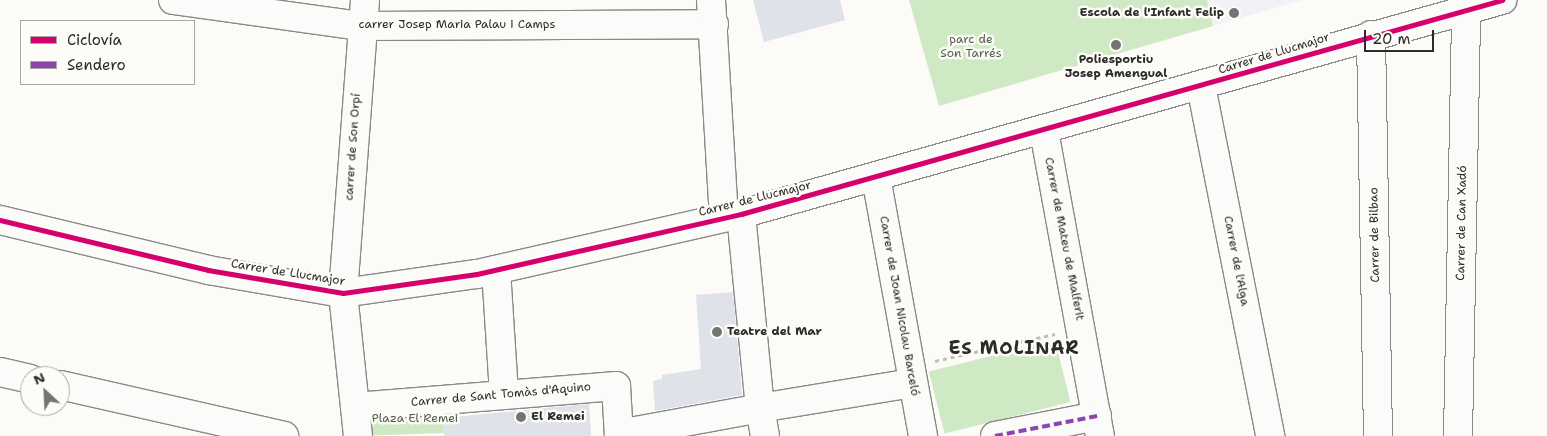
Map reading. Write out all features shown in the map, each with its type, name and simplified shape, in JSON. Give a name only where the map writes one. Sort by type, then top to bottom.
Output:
[{"type":"street","name":"carrer Josep Maria Palau i Camps","points":[[173,0],[363,13],[712,12]]},
{"type":"street","name":"Carrer de Llucmajor","points":[[0,220],[208,270],[342,294],[496,270],[732,216],[1044,131],[1371,35],[1502,0]]},
{"type":"street","name":"Carrer de Can Xadó","points":[[1458,436],[1466,10]]},
{"type":"street","points":[[712,12],[732,216],[764,436]]},
{"type":"street","name":"carrer de Son Orpí","points":[[358,436],[342,294],[363,13]]},
{"type":"street","name":"Carrer de Bilbao","points":[[1371,35],[1378,436]]},
{"type":"street","name":"Carrer de l'Alga","points":[[1202,86],[1270,436]]},
{"type":"street","name":"Carrer de Mateu de Malferit","points":[[1044,131],[1098,426]]},
{"type":"street","name":"Carrer de Joan Nicolau Barceló","points":[[876,177],[923,436]]},
{"type":"street","points":[[496,270],[504,395]]},
{"type":"street","points":[[0,372],[20,377]]},
{"type":"street","points":[[619,435],[760,408],[911,375]]},
{"type":"street","name":"Carrer de Sant Tomàs d'Aquino","points":[[355,407],[616,386],[619,435]]},
{"type":"street","points":[[70,388],[284,436]]},
{"type":"street","points":[[996,436],[1098,426]]},
{"type":"path","points":[[911,375],[1080,328]]},
{"type":"shaded area","name":"Escola de l'Infant Felip","points":[[1207,0],[1302,0],[1213,26]]},
{"type":"green space","name":"parc de Son Tarrés","points":[[909,0],[1207,0],[1213,26],[939,106]]},
{"type":"green space","points":[[1055,340],[1070,402],[944,434],[929,371]]},
{"type":"green space","name":"Plaza El Remei","points":[[440,400],[444,433],[358,436],[355,407]]},
{"type":"building","points":[[753,0],[840,0],[845,20],[764,42]]},
{"type":"building","name":"Teatre del Mar","points":[[733,292],[742,395],[655,411],[653,381],[662,379],[662,375],[701,369],[696,295]]},
{"type":"building","name":"El Remei","points":[[589,404],[591,436],[444,436],[442,418]]},
{"type":"marked path","points":[[995,436],[1097,416]]},
{"type":"cycle path","points":[[0,220],[208,270],[343,293],[477,274],[741,214],[1502,0]]},
{"type":"place","name":"Escola de l'Infant Felip","points":[[1234,13]]},
{"type":"place","name":"Poliesportiu Josep Amengual","points":[[1116,45]]},
{"type":"place","name":"Teatre del Mar","points":[[717,332]]},
{"type":"place","name":"El Remei","points":[[521,417]]},
{"type":"district","name":"ES MOLINAR","points":[[1014,348]]}]
